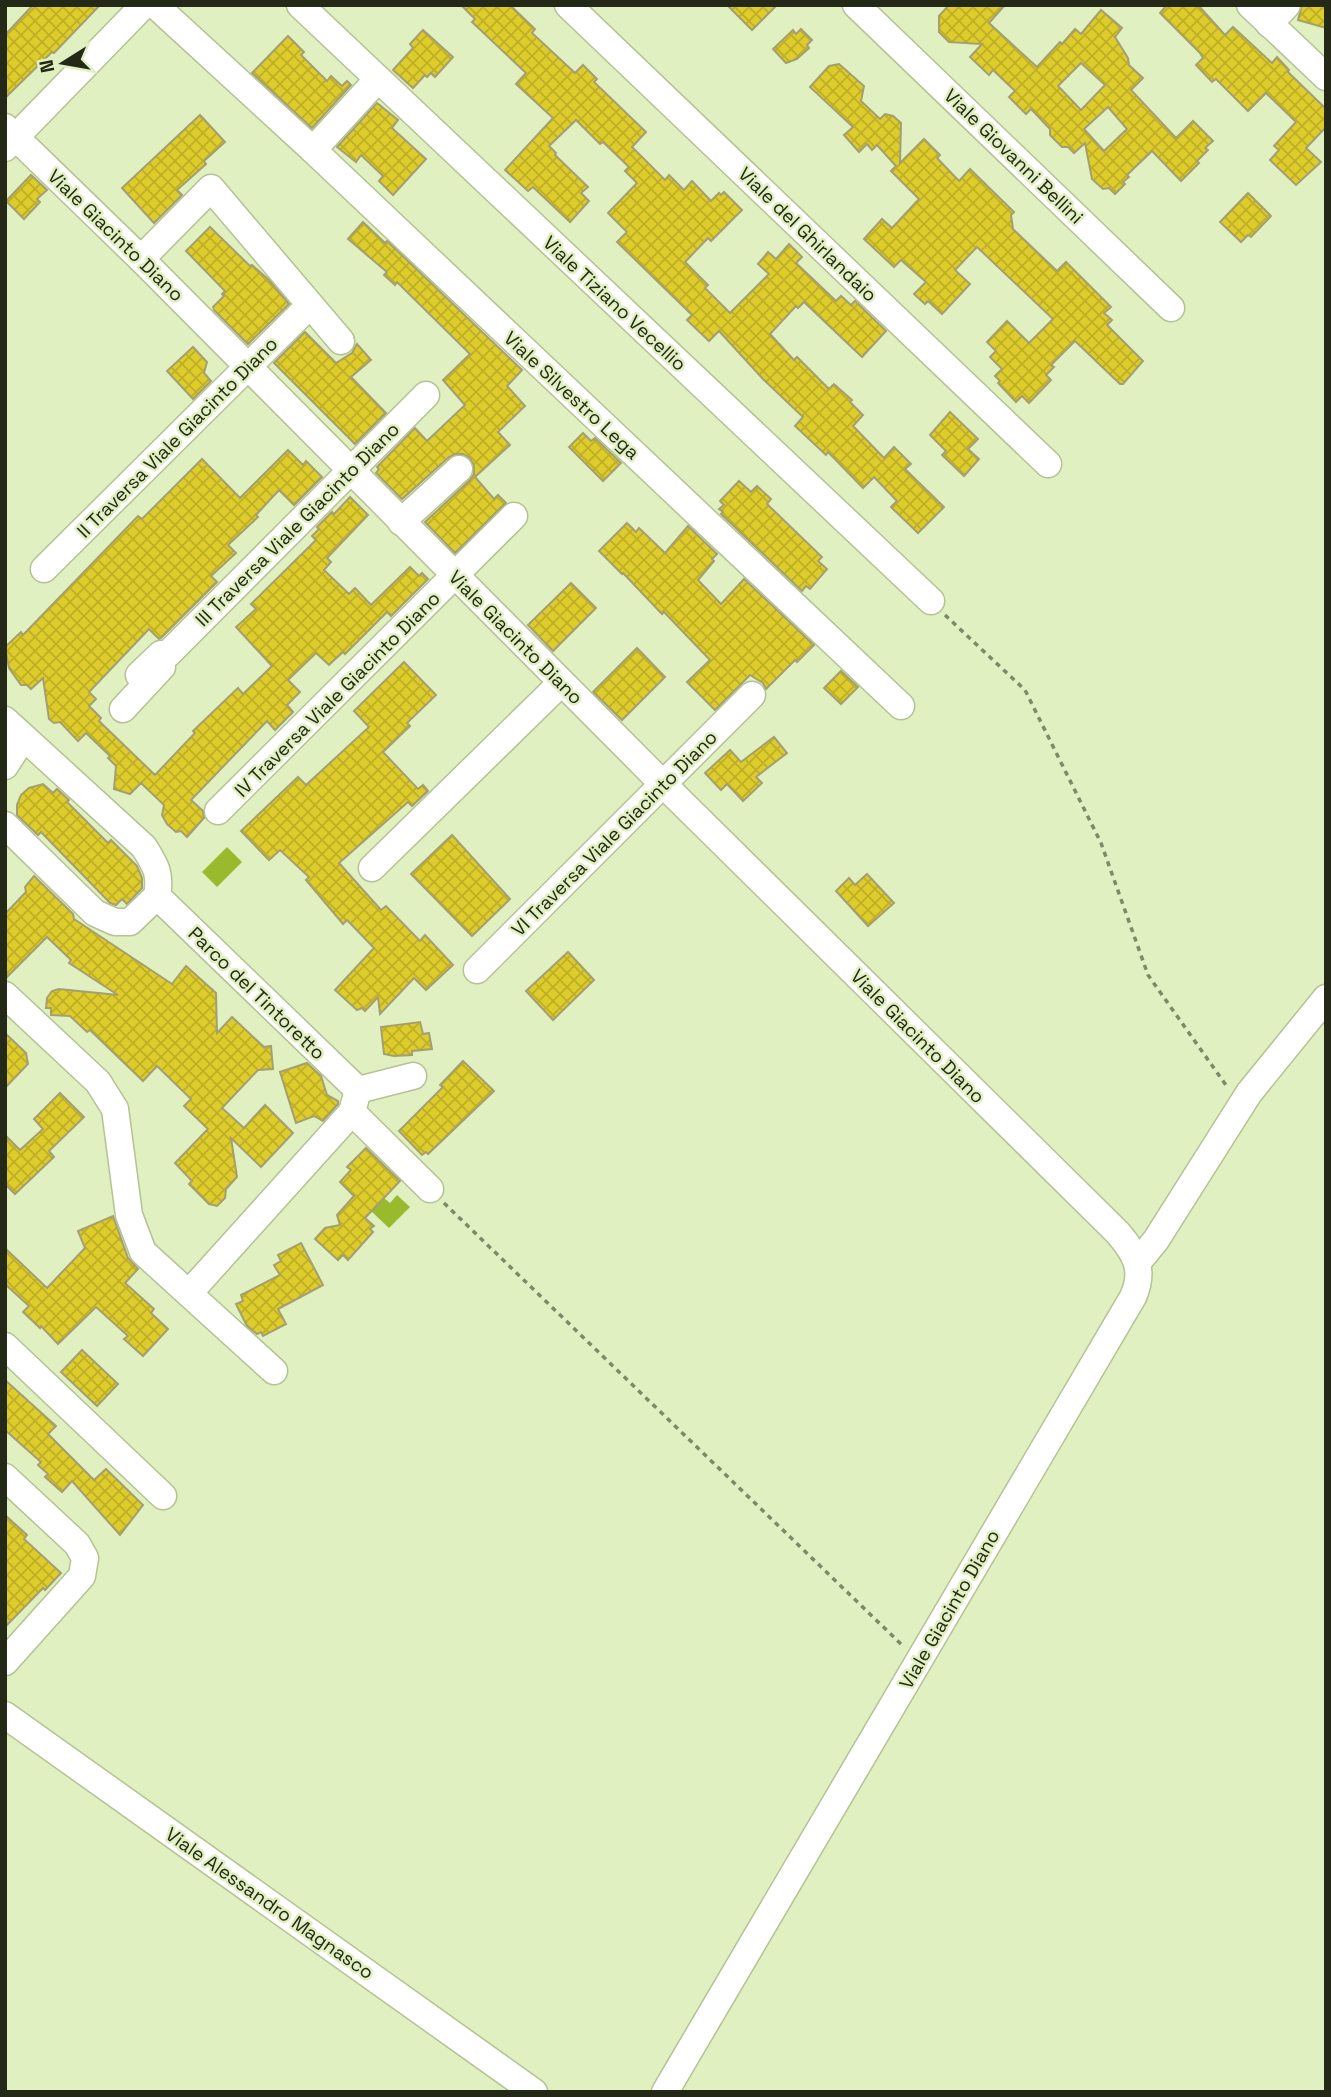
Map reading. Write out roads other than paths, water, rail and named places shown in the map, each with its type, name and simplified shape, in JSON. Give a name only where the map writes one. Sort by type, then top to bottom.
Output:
[{"type":"street","points":[[9,138],[144,5]]},
{"type":"street","name":"Viale Silvestro Lega","points":[[155,5],[313,150],[901,706]]},
{"type":"street","name":"Viale Tiziano Vecellio","points":[[300,5],[931,601]]},
{"type":"street","name":"Viale del Ghirlandaio","points":[[568,5],[1048,464]]},
{"type":"street","name":"Viale Giovanni Bellini","points":[[856,5],[1171,308]]},
{"type":"street","points":[[1250,5],[1278,15],[1326,77]]},
{"type":"street","points":[[313,150],[378,79]]},
{"type":"street","name":"Viale Giacinto Diano","points":[[9,138],[141,259],[349,471],[1118,1233],[1133,1251],[1138,1262],[1139,1283],[1133,1297],[665,2092]]},
{"type":"street","points":[[141,259],[211,188],[341,341]]},
{"type":"street","name":"II Traversa Viale Giacinto Diano","points":[[44,569],[310,305]]},
{"type":"street","name":"III Traversa Viale Giacinto Diano","points":[[168,654],[426,395]]},
{"type":"street","points":[[401,522],[458,469]]},
{"type":"street","name":"IV Traversa Viale Giacinto Diano","points":[[218,811],[514,516]]},
{"type":"street","points":[[123,709],[167,662],[168,654],[161,654],[139,675]]},
{"type":"street","points":[[372,868],[561,682]]},
{"type":"street","name":"VI Traversa Viale Giacinto Diano","points":[[477,971],[752,695]]},
{"type":"street","points":[[5,765],[14,729],[144,847],[155,864],[160,880],[157,896],[130,922],[115,922],[96,913],[5,825]]},
{"type":"street","name":"Parco del Tintoretto","points":[[157,896],[355,1101],[430,1189]]},
{"type":"street","points":[[5,995],[98,1082],[115,1109],[129,1215],[143,1252],[274,1371]]},
{"type":"street","points":[[1138,1262],[1156,1240],[1241,1105],[1326,998]]},
{"type":"street","points":[[189,1293],[355,1101],[412,1076]]},
{"type":"street","points":[[5,1346],[163,1496]]},
{"type":"street","points":[[5,1477],[77,1544],[85,1558],[82,1576],[5,1662]]},
{"type":"street","name":"Viale Alessandro Magnasco","points":[[5,1715],[534,2092]]}]
